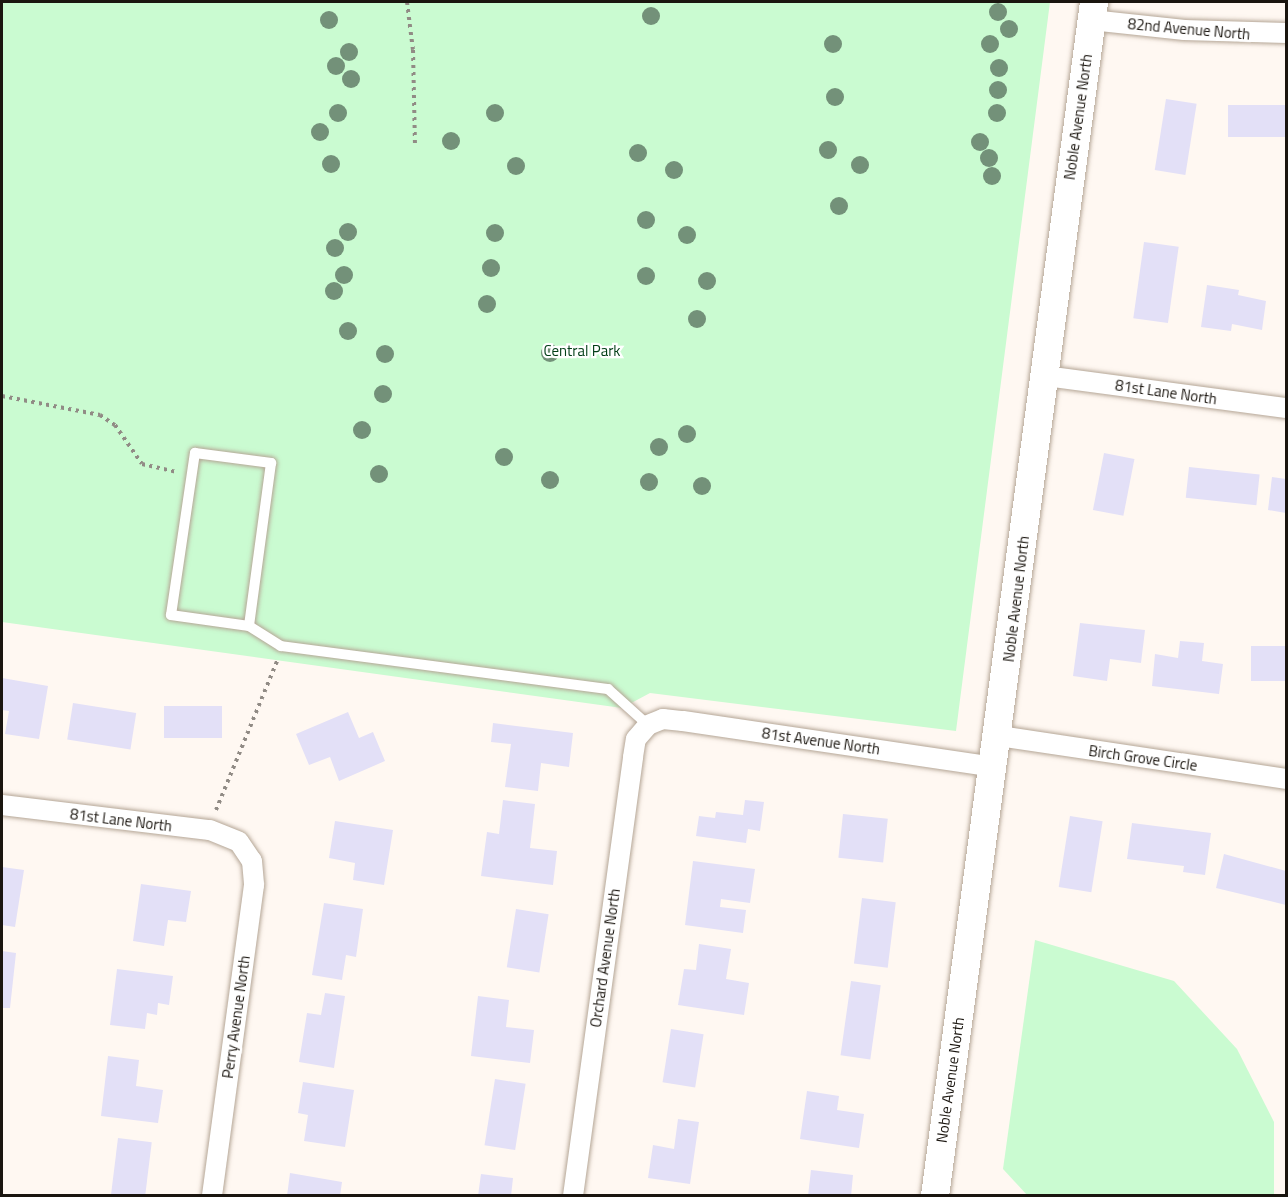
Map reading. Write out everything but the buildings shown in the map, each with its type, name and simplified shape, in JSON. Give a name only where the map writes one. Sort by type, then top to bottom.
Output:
[{"type":"street","name":"82nd Avenue North","points":[[1093,11],[1184,30],[1287,33]]},
{"type":"street","name":"Noble Avenue North","points":[[934,1196],[999,736],[1093,11]]},
{"type":"street","name":"81st Lane North","points":[[1045,376],[1287,408]]},
{"type":"street","name":"81st Avenue North","points":[[648,725],[663,719],[683,721],[994,767]]},
{"type":"street","name":"Orchard Avenue North","points":[[573,1196],[633,757],[636,739],[648,725]]},
{"type":"street","name":"Birch Grove Circle","points":[[999,736],[1287,779]]},
{"type":"street","name":"81st Lane North","points":[[2,806],[210,830],[239,842]]},
{"type":"street","name":"Perry Avenue North","points":[[212,1196],[254,885],[252,861],[239,842]]},
{"type":"lane","points":[[249,626],[270,463],[195,453],[171,615],[249,626],[281,646],[608,689],[648,725]]},
{"type":"path","points":[[406,2],[413,50],[415,147]]},
{"type":"path","points":[[2,396],[100,415],[115,425],[142,464],[192,474]]},
{"type":"path","points":[[210,830],[281,646]]},
{"type":"green space","name":"Central Park","points":[[2,2],[1050,2],[956,731],[650,693],[622,708],[2,622]]},
{"type":"green space","points":[[1035,940],[1174,981],[1237,1049],[1274,1122],[1274,1195],[1027,1195],[1003,1169]]}]
